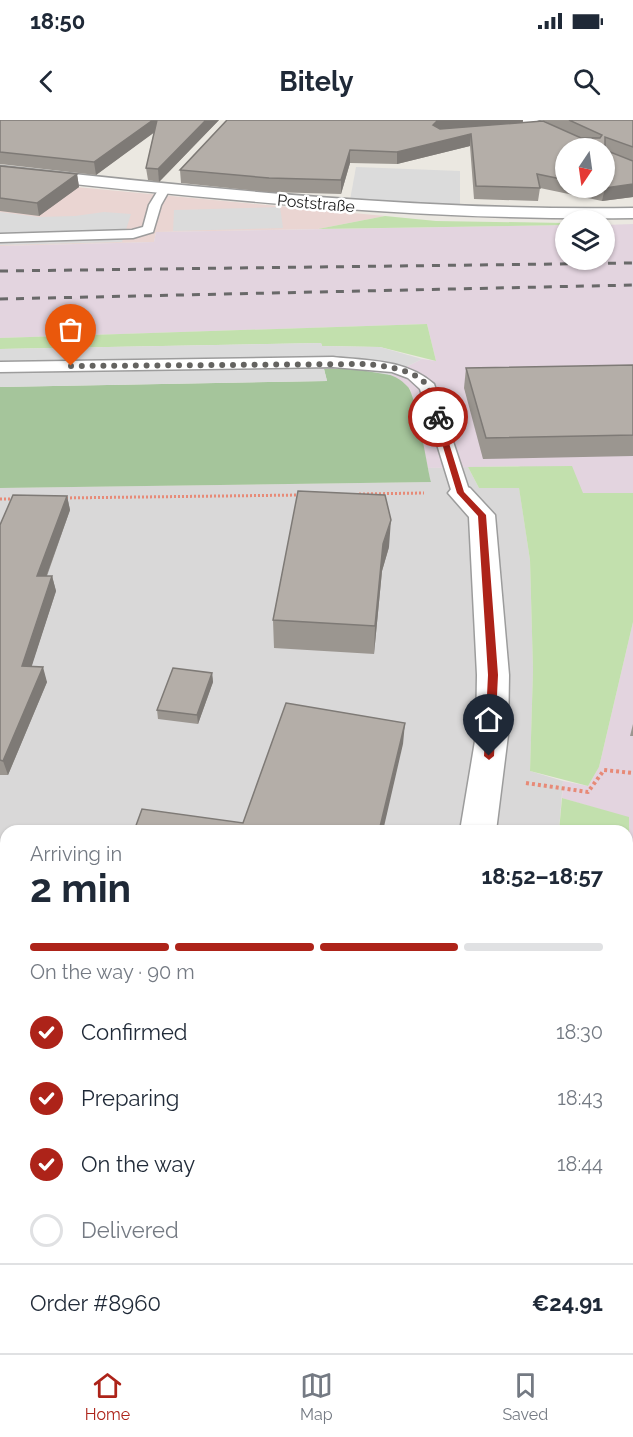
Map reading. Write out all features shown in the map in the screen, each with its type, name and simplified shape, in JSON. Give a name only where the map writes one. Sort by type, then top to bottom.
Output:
[{"type":"street","points":[[521,126],[544,128],[568,138]]},
{"type":"street","name":"Poststraße","points":[[0,171],[164,189],[418,211],[561,215],[633,213]]},
{"type":"street","points":[[164,189],[180,172]]},
{"type":"street","points":[[461,493],[482,515],[493,675],[492,735],[479,825]]},
{"type":"lane","points":[[0,238],[133,234],[149,229],[155,205],[164,189]]},
{"type":"lane","points":[[0,367],[333,362],[394,368],[414,375],[428,387],[461,493]]},
{"type":"path","points":[[354,494],[461,493]]},
{"type":"path","points":[[59,498],[307,495]]},
{"type":"path","points":[[0,499],[24,499]]},
{"type":"path","points":[[486,777],[588,792],[604,770],[633,773]]},
{"type":"shaded area","points":[[356,167],[460,171],[460,206],[350,200]]},
{"type":"shaded area","points":[[0,178],[385,216],[318,229],[156,232],[154,242],[0,246]]},
{"type":"shaded area","points":[[280,207],[283,228],[173,231],[174,210]]},
{"type":"shaded area","points":[[0,212],[39,217],[104,212],[131,214],[122,242],[0,245]]},
{"type":"shaded area","points":[[633,224],[633,493],[583,494],[518,466],[428,468],[410,389],[390,375],[422,359],[436,361],[427,324],[0,338],[0,246],[154,242],[156,232],[555,225],[555,270],[615,270],[615,225]]},
{"type":"shaded area","points":[[321,343],[322,346],[380,347],[422,359],[390,375],[354,369],[324,369],[327,381],[0,387],[0,349]]},
{"type":"shaded area","points":[[468,467],[479,488],[519,487],[530,560],[533,670],[530,771],[563,781],[559,825],[0,825],[0,488],[430,482],[428,468]]},
{"type":"shaded area","points":[[633,622],[633,825],[629,825],[629,818],[562,798],[563,781],[588,786],[599,767]]},
{"type":"green space","points":[[385,216],[436,221],[555,223],[555,225],[318,229]]},
{"type":"green space","points":[[427,324],[436,361],[380,347],[322,346],[321,343],[0,349],[0,338]]},
{"type":"green space","points":[[324,369],[380,372],[391,375],[408,387],[418,417],[431,482],[0,488],[0,387],[327,381]]},
{"type":"green space","points":[[572,466],[583,493],[633,493],[633,622],[599,767],[588,786],[530,771],[533,670],[530,560],[519,488],[479,488],[468,467]]},
{"type":"green space","points":[[562,798],[629,817],[629,825],[560,825]]},
{"type":"building","points":[[0,120],[153,120],[94,162],[0,152]]},
{"type":"building","points":[[157,120],[206,120],[158,169],[146,168]]},
{"type":"building","points":[[227,120],[438,120],[433,125],[440,129],[543,121],[581,138],[555,138],[555,178],[537,174],[540,188],[476,186],[471,134],[397,152],[350,150],[341,180],[269,178],[180,170]]},
{"type":"building","points":[[569,120],[633,120],[633,147],[615,141],[615,138],[600,138],[602,135]]},
{"type":"building","points":[[615,154],[633,161],[633,184],[615,186]]},
{"type":"building","points":[[0,166],[77,174],[37,203],[0,198]]},
{"type":"building","points":[[633,365],[633,435],[486,438],[466,368]]},
{"type":"building","points":[[298,491],[385,495],[391,520],[383,544],[375,626],[273,620]]},
{"type":"building","points":[[13,495],[67,496],[37,576],[52,576],[22,666],[43,667],[3,761],[0,760],[0,525]]},
{"type":"building","points":[[173,668],[212,673],[197,715],[157,710]]},
{"type":"building","points":[[286,703],[405,723],[380,825],[136,825],[142,809],[243,823]]},
{"type":"railway","points":[[0,271],[633,263]]},
{"type":"railway","points":[[0,299],[633,285]]},
{"type":"way so far","points":[[71,366],[333,362],[369,364],[394,368],[414,375],[428,387],[438,417]]},
{"type":"route","points":[[438,417],[461,493],[482,515],[493,675],[492,735],[489,756]]}]
